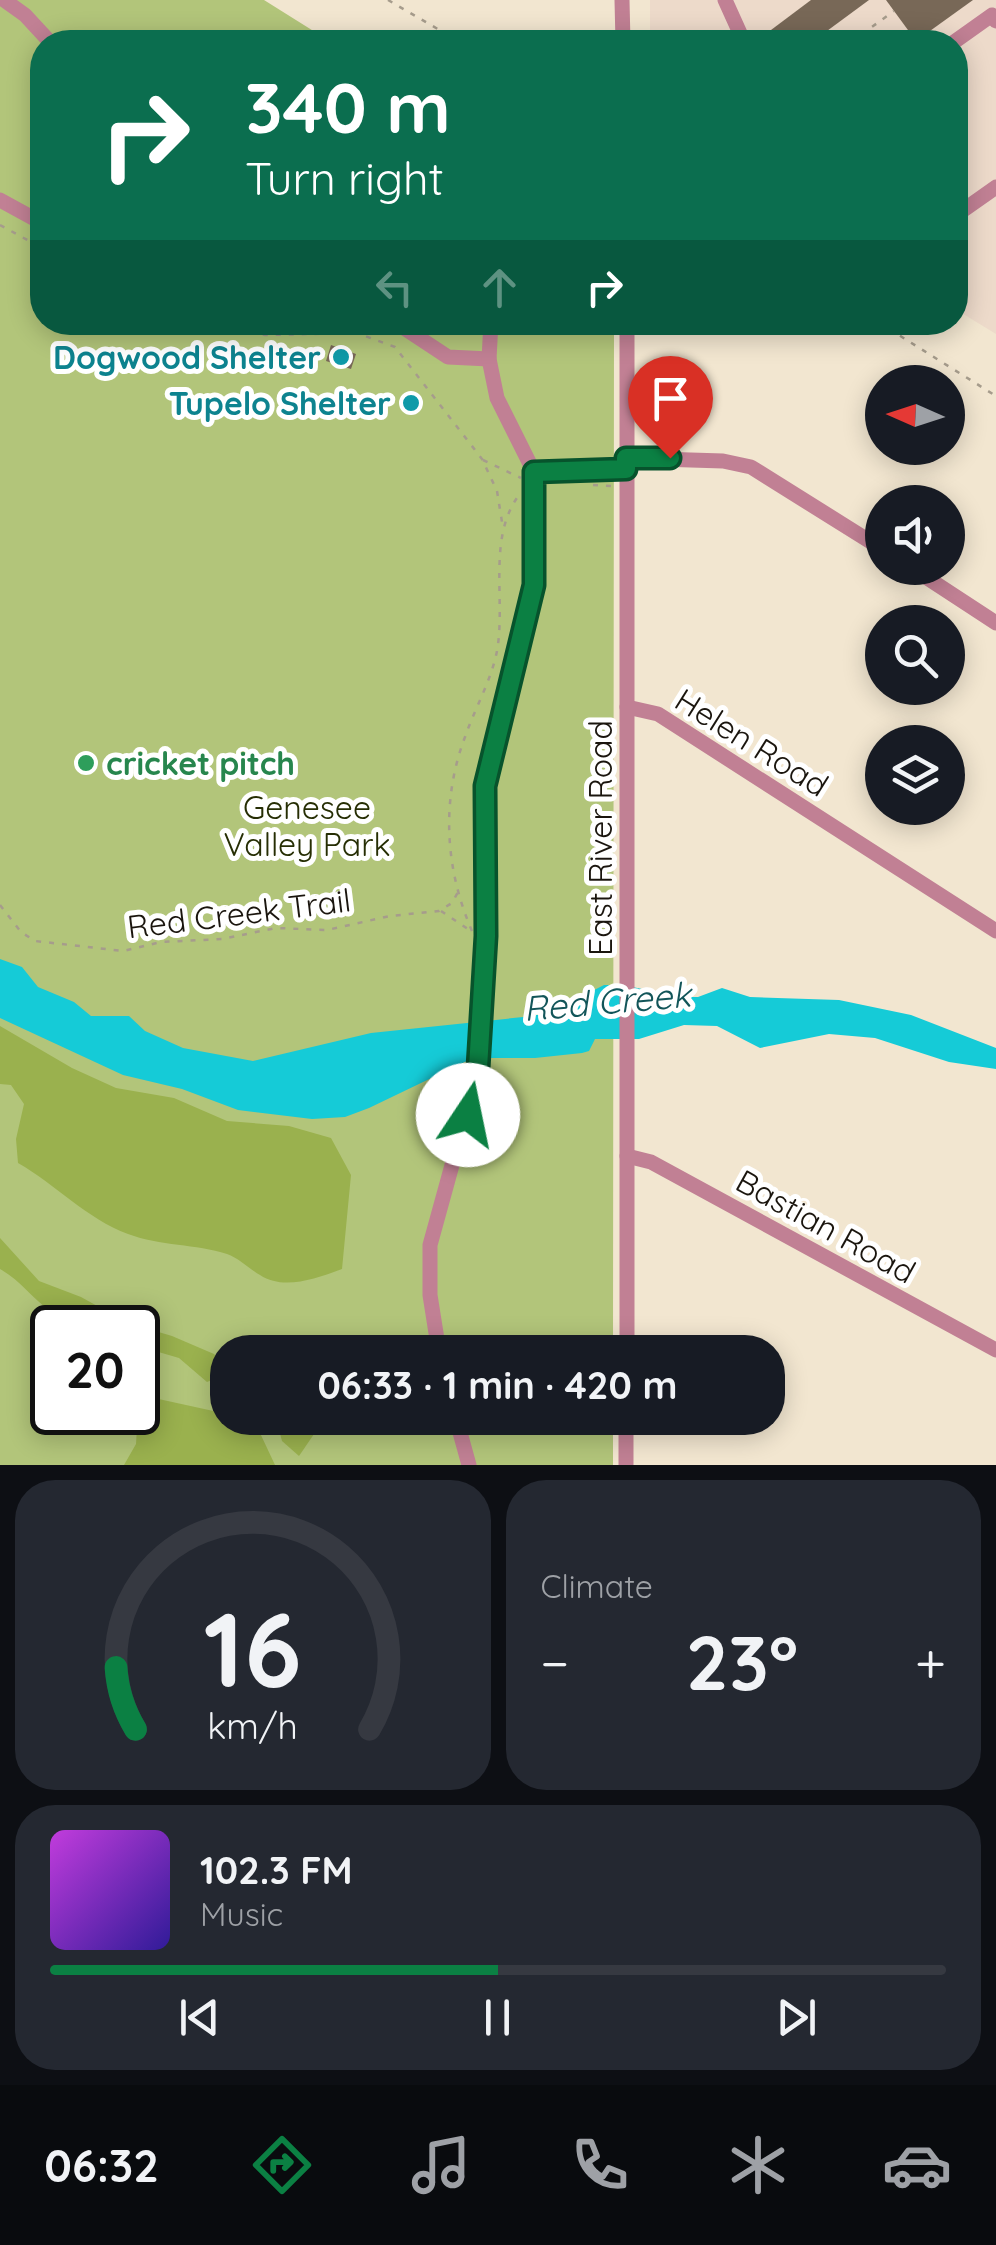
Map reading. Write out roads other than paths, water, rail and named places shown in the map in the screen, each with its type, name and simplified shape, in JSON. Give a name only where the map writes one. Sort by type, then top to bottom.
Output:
[{"type":"street","points":[[4,0],[38,30]]},
{"type":"street","points":[[622,0],[623,30]]},
{"type":"street","points":[[725,0],[739,30]]},
{"type":"street","points":[[968,32],[992,15],[996,21]]},
{"type":"street","points":[[968,206],[996,186]]},
{"type":"street","points":[[0,200],[30,216]]},
{"type":"street","points":[[415,335],[448,356],[489,359]]},
{"type":"street","points":[[436,1335],[430,1295],[430,1245],[478,1068],[485,786],[534,585],[534,478],[527,453],[502,411],[489,359],[490,335]]},
{"type":"street","name":"East River Road","points":[[626,1335],[627,335]]},
{"type":"street","points":[[534,478],[626,463],[723,462],[752,467],[865,538]]},
{"type":"street","points":[[938,585],[996,623]]},
{"type":"street","name":"Helen Road","points":[[626,707],[658,714],[996,931]]},
{"type":"street","name":"Bastian Road","points":[[627,1156],[652,1162],[996,1350]]},
{"type":"street","points":[[461,1435],[469,1465]]},
{"type":"street","points":[[626,1435],[626,1465]]},
{"type":"water","name":"Red Creek","points":[[0,959],[22,967],[38,987],[74,1002],[91,1016],[129,1016],[145,1031],[183,1048],[253,1061],[371,1033],[533,1016],[557,1009],[604,985],[623,985],[680,997],[698,997],[722,988],[750,997],[839,1000],[911,1015],[996,1048],[996,1069],[949,1062],[875,1038],[829,1034],[760,1048],[717,1026],[684,1025],[639,1039],[595,1039],[589,1051],[582,1053],[473,1058],[369,1108],[345,1117],[312,1119],[238,1110],[182,1089],[123,1075],[0,1018]]},
{"type":"place","name":"Dogwood Shelter","points":[[341,357]]},
{"type":"place","name":"Tupelo Shelter","points":[[411,403]]},
{"type":"place","name":"cricket pitch","points":[[86,763]]},
{"type":"park label","name":"Genesee Valley Park","points":[[307,826]]}]
